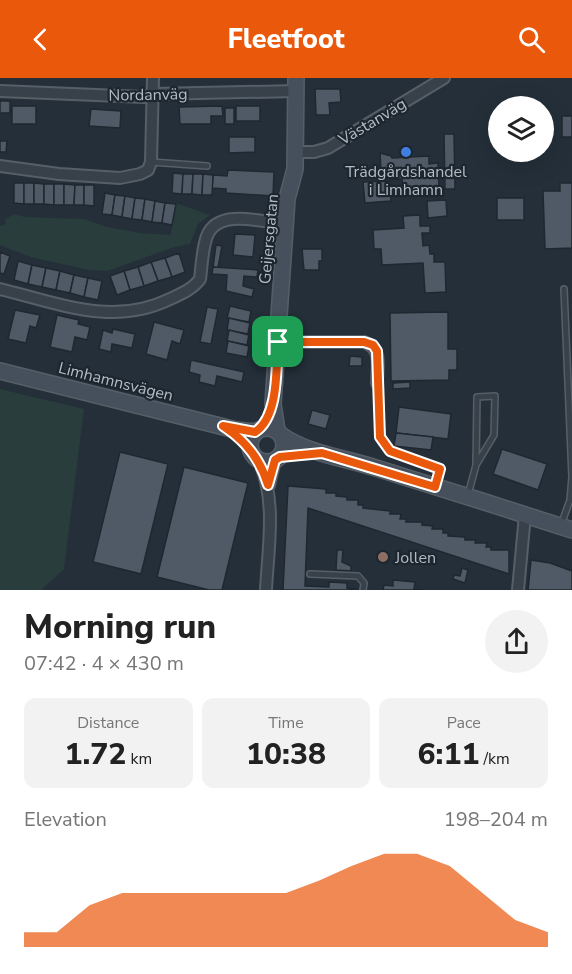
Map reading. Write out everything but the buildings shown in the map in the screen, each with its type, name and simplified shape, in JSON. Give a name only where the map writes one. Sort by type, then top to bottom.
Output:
[{"type":"main road","name":"Geijersgatan","points":[[279,433],[273,404],[287,199],[295,169],[296,85]]},
{"type":"main road","name":"Limhamnsvägen","points":[[0,371],[223,426],[257,431]]},
{"type":"main road","name":"Geijersgatan","points":[[257,431],[273,404]]},
{"type":"main road","name":"Limhamnsvägen","points":[[223,426],[235,434],[254,455]]},
{"type":"main road","points":[[322,453],[264,463],[254,455],[250,440],[257,431],[271,429],[291,442],[322,453],[566,528]]},
{"type":"main road","points":[[278,459],[284,446],[279,433]]},
{"type":"street","points":[[0,166],[59,174],[120,178],[148,170],[151,162],[153,78]]},
{"type":"street","name":"Västanväg","points":[[296,152],[314,152],[328,148],[444,78]]},
{"type":"street","name":"Nordanväg","points":[[0,91],[144,97],[153,94],[296,85]]},
{"type":"street","points":[[0,290],[91,311],[108,313],[139,309],[166,301],[197,284],[200,279],[207,234],[216,224],[232,219],[285,224]]},
{"type":"street","points":[[278,342],[364,342],[373,345],[377,351],[377,383]]},
{"type":"street","points":[[254,455],[268,485],[270,502],[266,590]]},
{"type":"street","points":[[268,485],[278,459]]},
{"type":"street","points":[[518,590],[525,515]]},
{"type":"lane","points":[[151,162],[207,166]]},
{"type":"lane","points":[[564,288],[572,477],[566,528]]},
{"type":"lane","points":[[377,383],[380,437],[390,451],[440,469],[435,487]]},
{"type":"lane","points":[[468,497],[476,465],[477,397],[495,396],[494,435],[476,465]]},
{"type":"lane","points":[[310,574],[358,576],[364,584],[363,590]]},
{"type":"green space","points":[[176,203],[210,215],[198,224],[190,244],[107,271],[89,270],[31,257],[0,245],[0,226],[6,224],[5,219],[14,214],[25,217],[84,219],[107,227],[140,233],[171,235]]},
{"type":"green space","points":[[0,389],[84,409],[64,569],[41,590],[0,590]]},
{"type":"place","name":"Trädgårdshandel i Limhamn","points":[[406,152]]},
{"type":"place","name":"Jollen","points":[[383,557]]},
{"type":"route","points":[[278,342],[364,342],[373,345],[377,351],[380,437],[390,451],[440,469],[435,487],[322,453],[280,457],[275,460],[268,485],[259,461],[235,434],[223,426],[255,432],[260,429],[273,404],[278,342]]}]
